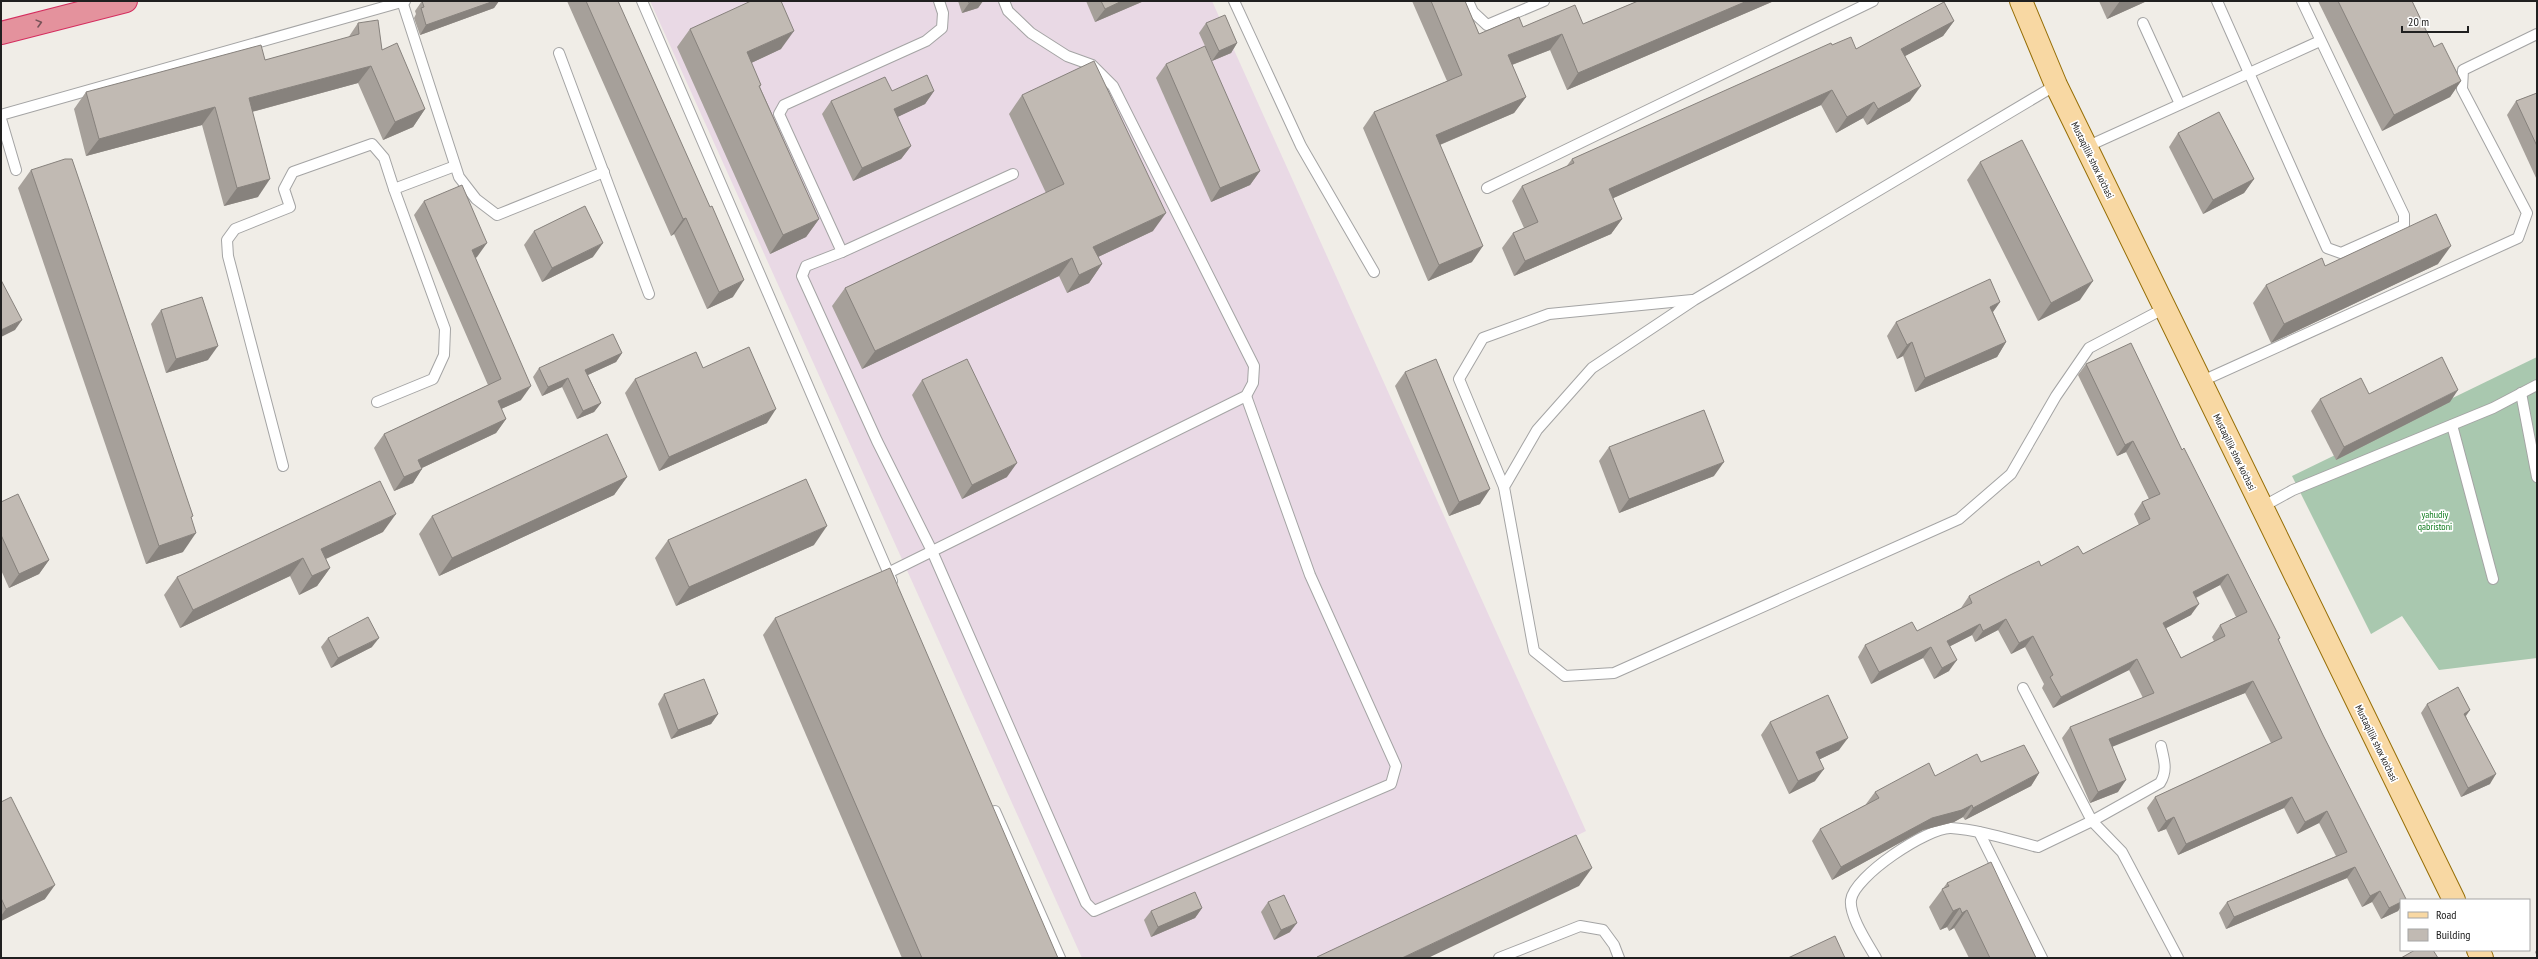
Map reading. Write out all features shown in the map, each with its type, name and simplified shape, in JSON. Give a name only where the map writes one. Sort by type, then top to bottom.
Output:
[{"type":"highway","points":[[1,33],[126,1]]},
{"type":"main road","name":"Mustaqillik shox ko'chasi","points":[[2021,1],[2056,85],[2454,899]]},
{"type":"lane","points":[[1,115],[403,1],[459,177],[476,199],[497,215],[604,172]]},
{"type":"lane","points":[[642,1],[895,588]]},
{"type":"lane","points":[[842,252],[779,114],[784,105],[926,41],[942,28],[943,13],[939,1]]},
{"type":"lane","points":[[888,573],[1246,396],[1254,383],[1254,366],[1113,86],[1092,65],[1067,56],[1031,33],[1008,11],[1004,1]]},
{"type":"lane","points":[[1234,1],[1301,146],[1374,272]]},
{"type":"lane","points":[[1468,1],[1473,12],[1488,25],[1544,1]]},
{"type":"lane","points":[[1487,188],[1873,1]]},
{"type":"lane","points":[[2217,1],[2250,72],[2327,248],[2341,253],[2404,224],[2404,215],[2302,1]]},
{"type":"lane","points":[[2144,23],[2180,104]]},
{"type":"lane","points":[[2200,382],[2518,238],[2527,213],[2462,89],[2463,70],[2537,34]]},
{"type":"lane","points":[[2086,147],[2320,40]]},
{"type":"lane","points":[[559,52],[649,294]]},
{"type":"lane","points":[[1504,487],[1537,430],[1592,368],[1694,300],[2056,85]]},
{"type":"lane","points":[[1,118],[16,170]]},
{"type":"lane","points":[[283,466],[228,256],[227,240],[235,229],[290,207],[284,188],[293,172],[372,144],[384,158],[445,329],[444,355],[433,379],[378,402]]},
{"type":"lane","points":[[394,189],[455,166]]},
{"type":"lane","points":[[1013,174],[842,252],[806,266],[802,276],[876,441],[932,551],[1086,903],[1094,911],[1391,784],[1396,766],[1310,575],[1246,396]]},
{"type":"lane","points":[[1694,300],[1549,314],[1483,338],[1459,379],[1504,487],[1534,651],[1565,676],[1614,673],[1959,519],[2012,474],[2056,396],[2089,348],[2165,308]]},
{"type":"lane","points":[[2262,507],[2293,490],[2493,408],[2537,385]]},
{"type":"lane","points":[[2521,393],[2537,477]]},
{"type":"lane","points":[[2452,425],[2493,579]]},
{"type":"lane","points":[[2023,688],[2092,821],[2122,852],[2178,958]]},
{"type":"lane","points":[[1876,958],[1851,911],[1852,893],[1858,885],[1889,858],[1936,832],[1950,828],[1979,832],[2038,847],[2092,821],[2160,783],[2165,776],[2166,767],[2161,746]]},
{"type":"lane","points":[[989,798],[1060,958]]},
{"type":"lane","points":[[1979,832],[2042,958]]},
{"type":"lane","points":[[1499,958],[1580,926],[1603,930],[1614,945],[1620,958]]},
{"type":"shaded area","points":[[650,1],[1212,1],[1586,831],[1329,958],[1082,958]]},
{"type":"green space","name":"yahudiy qabristoni","points":[[2537,357],[2537,658],[2439,670],[2402,616],[2371,634],[2292,476]]},
{"type":"building","points":[[422,1],[494,1],[426,25],[421,8],[424,7]]},
{"type":"building","points":[[586,1],[618,1],[710,207],[712,206],[744,280],[719,292],[686,218],[683,219]]},
{"type":"building","points":[[751,1],[781,1],[794,31],[747,52],[761,85],[759,86],[819,219],[783,235],[690,29]]},
{"type":"building","points":[[1101,1],[1122,1],[1105,9]]},
{"type":"building","points":[[1431,1],[1465,1],[1479,34],[1519,17],[1523,27],[1575,5],[1583,24],[1638,1],[1747,1],[1578,73],[1562,34],[1508,55],[1526,97],[1436,135],[1483,246],[1439,265],[1374,112],[1462,75]]},
{"type":"building","points":[[2338,1],[2412,1],[2434,47],[2442,43],[2461,81],[2394,115]]},
{"type":"building","points":[[1944,2],[1954,21],[1901,49],[1921,86],[1878,109],[1874,102],[1847,117],[1832,90],[1609,189],[1622,219],[1525,261],[1513,233],[1538,222],[1522,186],[1574,163],[1572,159],[1831,43],[1832,45],[1851,37],[1856,49]]},
{"type":"building","points":[[1225,15],[1237,43],[1219,51],[1206,23]]},
{"type":"building","points":[[378,20],[382,50],[397,43],[425,109],[395,122],[371,66],[249,98],[270,179],[237,188],[215,107],[99,139],[86,92],[261,45],[265,60],[359,34],[358,23]]},
{"type":"building","points":[[1205,46],[1260,171],[1220,188],[1166,64]]},
{"type":"building","points":[[1094,61],[1166,213],[1093,247],[1102,264],[1079,275],[1072,258],[875,351],[845,288],[1064,184],[1022,95]]},
{"type":"building","points":[[927,75],[934,91],[894,109],[911,146],[862,168],[831,101],[885,77],[892,91]]},
{"type":"building","points":[[2537,93],[2537,146],[2516,101]]},
{"type":"building","points":[[2219,112],[2254,179],[2213,200],[2178,133]]},
{"type":"building","points":[[2022,140],[2093,281],[2051,303],[1980,162]]},
{"type":"building","points":[[65,159],[72,159],[193,516],[191,517],[196,533],[159,546],[31,170]]},
{"type":"building","points":[[462,185],[487,243],[472,250],[531,386],[498,401],[506,419],[418,460],[422,469],[404,477],[384,434],[501,379],[424,201]]},
{"type":"building","points":[[585,206],[603,243],[552,268],[534,231]]},
{"type":"building","points":[[2436,214],[2451,246],[2284,324],[2266,285],[2322,258],[2325,266]]},
{"type":"building","points":[[1990,279],[2000,302],[1990,307],[2006,342],[1925,378],[1912,342],[1907,345],[1896,322]]},
{"type":"building","points":[[1,280],[22,320],[1,330]]},
{"type":"building","points":[[202,297],[218,346],[176,359],[161,310]]},
{"type":"building","points":[[613,334],[622,353],[585,370],[601,403],[583,411],[568,378],[548,387],[539,368]]},
{"type":"building","points":[[2131,343],[2182,450],[2184,448],[2280,638],[2278,639],[2323,735],[2406,899],[2400,899],[2400,902],[2389,908],[2380,891],[2370,896],[2355,867],[2234,917],[2227,902],[2347,852],[2327,811],[2305,822],[2292,797],[2186,844],[2174,817],[2166,821],[2155,797],[2282,738],[2253,681],[2109,739],[2126,780],[2098,792],[2070,727],[2154,693],[2137,659],[2061,697],[2050,677],[2053,675],[2033,636],[2019,643],[2006,619],[1983,631],[1980,624],[1947,641],[1957,660],[1942,668],[1931,647],[1879,672],[1865,645],[1912,622],[1917,631],[1972,603],[1969,596],[2039,561],[2041,566],[2078,546],[2083,554],[2150,519],[2142,502],[2160,494],[2133,441],[2125,445],[2086,364]],"holes":[[[2228,574],[2247,612],[2220,625],[2225,636],[2181,658],[2163,623],[2199,604],[2193,592]]]},
{"type":"building","points":[[749,347],[776,409],[669,457],[635,379],[696,352],[703,368]]},
{"type":"building","points":[[2442,357],[2458,390],[2344,447],[2320,399],[2361,378],[2369,394]]},
{"type":"building","points":[[967,359],[1017,463],[972,485],[922,380]]},
{"type":"building","points":[[1436,359],[1490,489],[1459,502],[1405,372]]},
{"type":"building","points":[[1704,410],[1724,462],[1629,499],[1609,447]]},
{"type":"building","points":[[607,434],[627,477],[452,558],[432,516]]},
{"type":"building","points":[[806,479],[827,526],[689,587],[668,540]]},
{"type":"building","points":[[380,481],[396,514],[321,549],[330,568],[312,576],[303,558],[193,610],[177,577]]},
{"type":"building","points":[[18,494],[49,560],[19,574],[1,535],[1,502]]},
{"type":"building","points":[[890,568],[1058,958],[922,958],[775,618]]},
{"type":"building","points":[[368,617],[379,638],[338,658],[328,638]]},
{"type":"building","points":[[704,679],[718,714],[678,730],[664,694]]},
{"type":"building","points":[[2458,687],[2470,710],[2464,714],[2496,774],[2468,788],[2427,704]]},
{"type":"building","points":[[1828,695],[1848,738],[1816,752],[1824,769],[1798,781],[1770,722]]},
{"type":"building","points":[[2024,745],[2039,773],[1973,808],[1972,805],[1962,810],[1932,818],[1841,867],[1820,829],[1879,798],[1875,792],[1929,763],[1935,776],[1977,754],[1981,762]]},
{"type":"building","points":[[11,797],[55,885],[6,909],[1,898],[1,802]]},
{"type":"building","points":[[1576,835],[1592,868],[1402,958],[1317,957]]},
{"type":"building","points":[[1991,862],[2036,958],[1990,958],[1967,910],[1962,913],[1960,908],[1953,911],[1942,889],[1949,886],[1947,883]]},
{"type":"building","points":[[1195,892],[1202,908],[1158,927],[1151,911]]},
{"type":"building","points":[[1284,895],[1297,923],[1281,930],[1268,902]]},
{"type":"building","points":[[1835,936],[1845,958],[1788,958]]},
{"type":"building","points":[[2413,951],[2434,951],[2438,958],[2401,958]]}]
